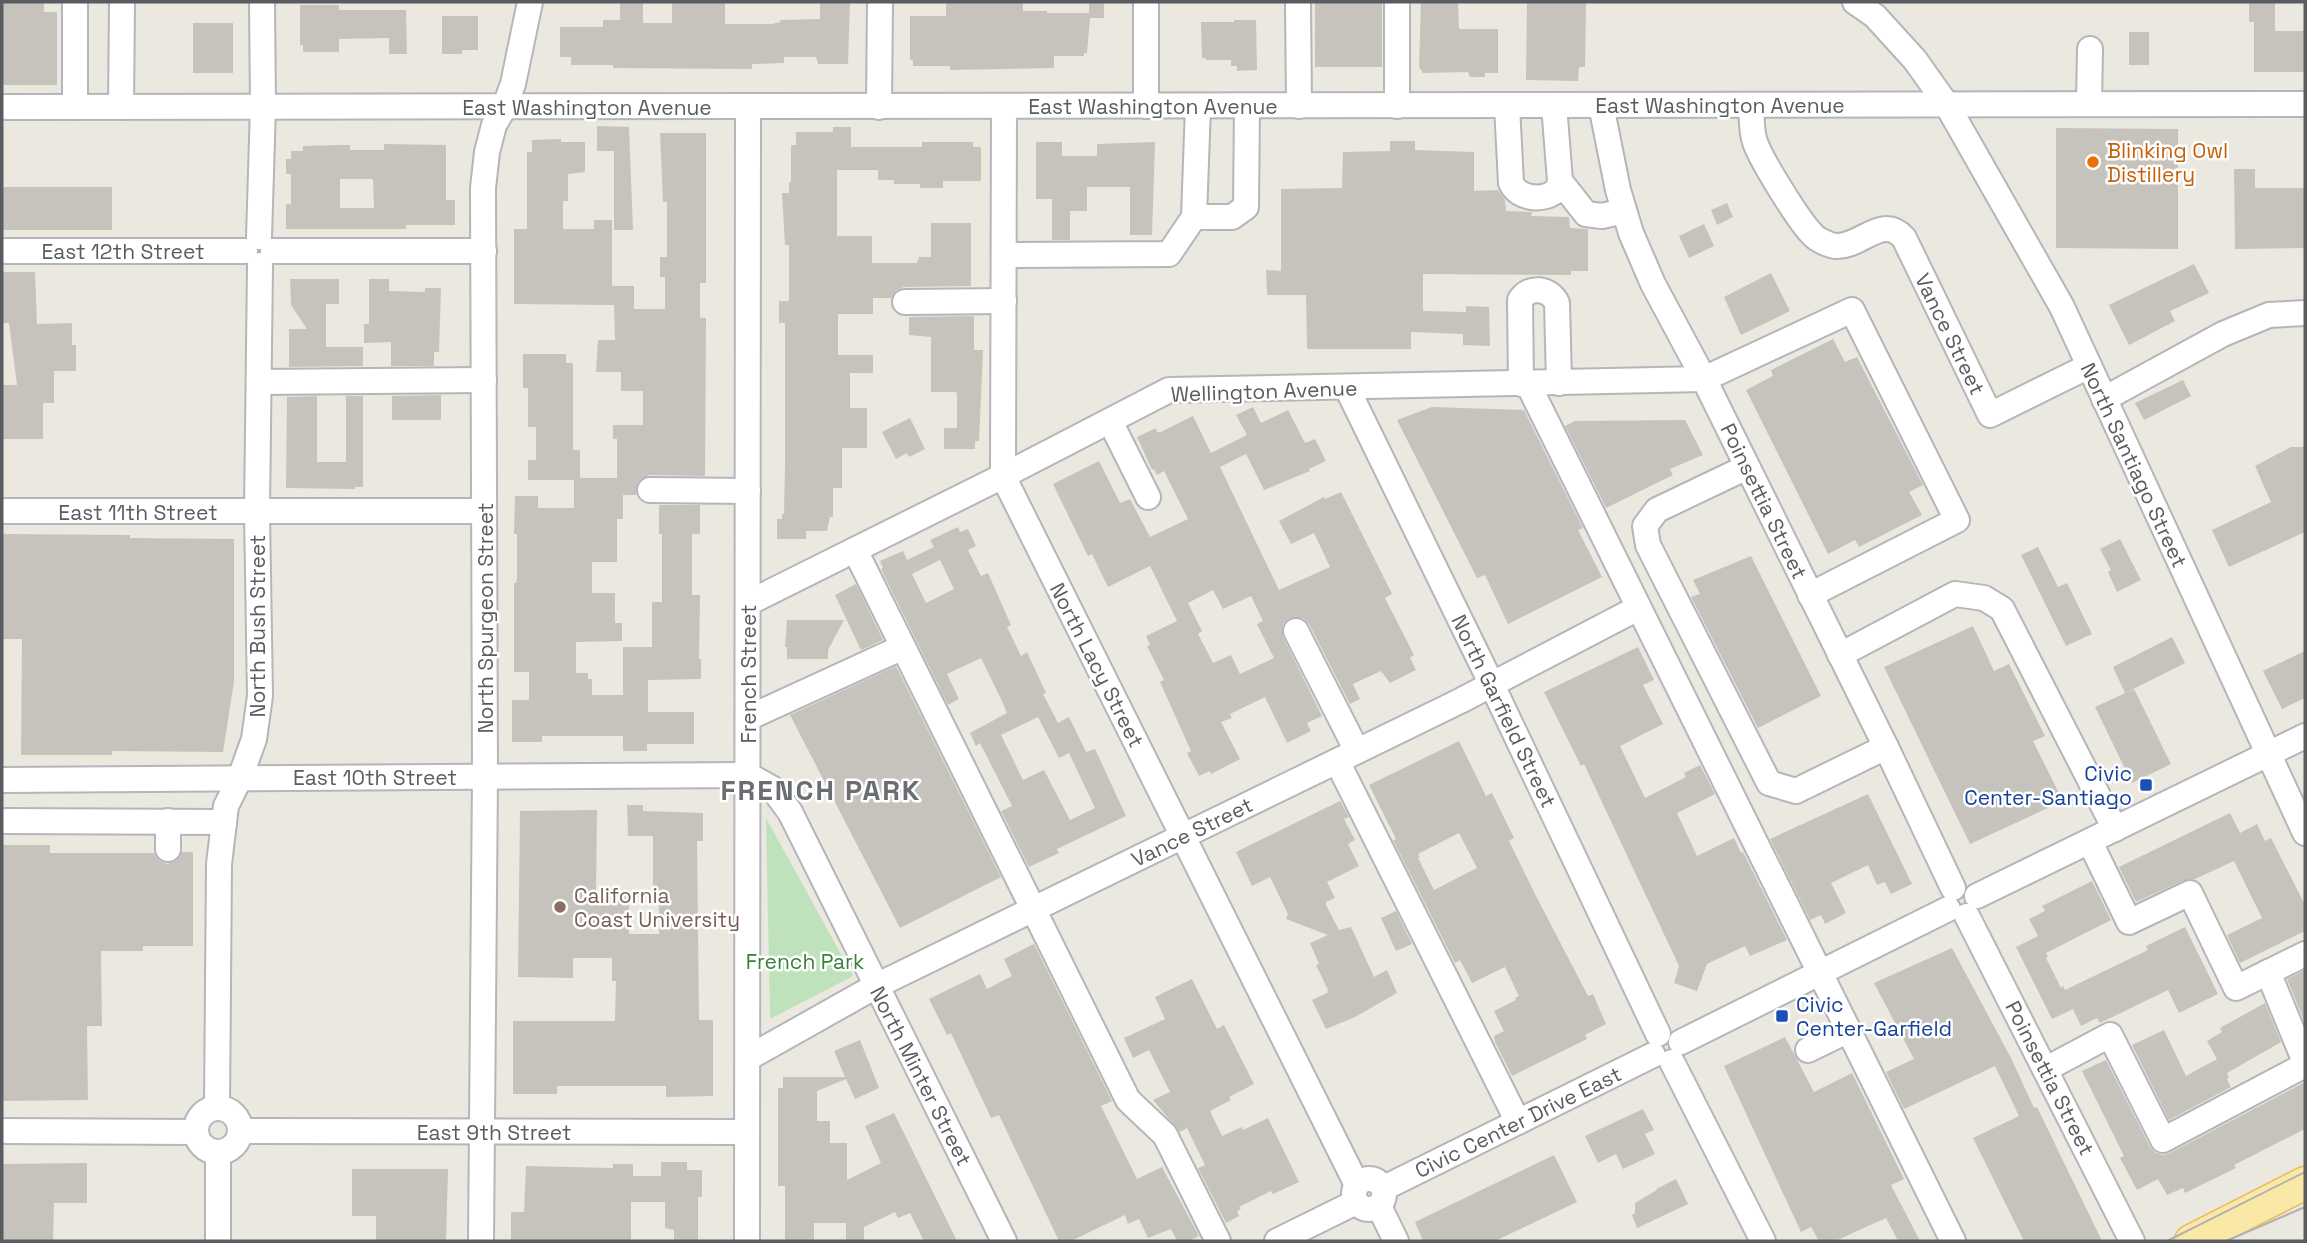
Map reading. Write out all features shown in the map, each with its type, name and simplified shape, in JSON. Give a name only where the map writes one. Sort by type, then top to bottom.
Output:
[{"type":"main road","points":[[2191,1241],[2305,1183]]},
{"type":"street","points":[[75,2],[75,107]]},
{"type":"street","points":[[121,2],[121,107]]},
{"type":"street","name":"North Bush Street","points":[[217,1107],[219,864],[226,806],[240,778],[254,738],[260,696],[257,512],[262,2]]},
{"type":"street","name":"North Spurgeon Street","points":[[481,1241],[485,776],[483,187],[486,152],[494,125],[505,107],[513,84],[530,2]]},
{"type":"street","points":[[879,107],[880,2]]},
{"type":"street","points":[[1146,2],[1146,106]]},
{"type":"street","points":[[1298,2],[1299,106]]},
{"type":"street","points":[[1397,2],[1397,106]]},
{"type":"street","name":"North Santiago Street","points":[[1855,2],[1875,16],[1915,60],[1947,105],[2062,307],[2305,833]]},
{"type":"street","points":[[2089,104],[2090,49]]},
{"type":"street","name":"East Washington Avenue","points":[[2,107],[2305,104]]},
{"type":"street","points":[[1507,106],[1509,173],[1515,191],[1522,195],[1546,197],[1558,189],[1560,181],[1554,105]]},
{"type":"street","name":"Poinsettia Street","points":[[1601,105],[1624,211],[1653,284],[1704,379],[1961,902],[2132,1241]]},
{"type":"street","name":"Vance Street","points":[[1751,105],[1754,141],[1814,236],[1834,246],[1848,244],[1887,228],[1897,230],[1908,246],[1990,415],[2089,366]]},
{"type":"street","name":"North Lacy Street","points":[[1004,106],[1003,476],[1183,836],[1369,1195],[1396,1241]]},
{"type":"street","points":[[1004,255],[1169,254],[1194,217],[1198,106]]},
{"type":"street","points":[[1194,217],[1232,217],[1246,206],[1247,106]]},
{"type":"street","name":"French Street","points":[[747,1241],[748,107]]},
{"type":"street","points":[[1560,181],[1580,210],[1586,214],[1602,215],[1624,211]]},
{"type":"street","name":"East 12th Street","points":[[2,251],[484,251]]},
{"type":"street","points":[[1559,383],[1557,303],[1553,295],[1545,290],[1530,290],[1523,294],[1520,300],[1524,384],[1953,1241]]},
{"type":"street","points":[[905,302],[1004,301]]},
{"type":"street","points":[[1704,379],[1852,310],[1958,520],[1811,596]]},
{"type":"street","points":[[2105,399],[2223,334],[2269,315],[2305,313]]},
{"type":"street","name":"Wellington Avenue","points":[[748,603],[1169,390],[1704,379]]},
{"type":"street","points":[[258,382],[484,380]]},
{"type":"street","name":"North Garfield Street","points":[[1347,388],[1666,1049],[1763,1241]]},
{"type":"street","points":[[1110,421],[1148,497]]},
{"type":"street","points":[[1747,467],[1657,510],[1645,526],[1648,545],[1769,783],[1796,790],[1886,747]]},
{"type":"street","points":[[650,490],[748,491]]},
{"type":"street","name":"East 11th Street","points":[[2,512],[484,512]]},
{"type":"street","points":[[855,550],[1128,1100],[1165,1135],[1218,1241]]},
{"type":"street","points":[[1840,655],[1955,594],[1984,598],[2002,609],[2115,829]]},
{"type":"street","name":"Vance Street","points":[[748,1058],[876,986],[1492,685],[1637,608]]},
{"type":"street","points":[[1296,631],[1347,756],[1518,1122]]},
{"type":"street","points":[[748,718],[903,647]]},
{"type":"street","name":"Civic Center Drive East","points":[[1277,1241],[1961,902],[2305,736]]},
{"type":"street","name":"East 10th Street","points":[[2,780],[748,775]]},
{"type":"street","name":"North Minter Street","points":[[748,775],[773,789],[790,812],[1004,1241]]},
{"type":"street","points":[[2,821],[224,822]]},
{"type":"street","points":[[168,821],[168,849]]},
{"type":"street","points":[[2090,842],[2129,922],[2190,893],[2236,988],[2305,954]]},
{"type":"street","points":[[2046,1069],[2110,1035],[2163,1140],[2305,1064],[2268,972]]},
{"type":"street","points":[[1808,1051],[1849,1030]]},
{"type":"street","points":[[217,1107],[224,1108],[236,1117],[240,1131],[239,1138],[231,1148],[218,1152],[200,1144],[195,1132],[199,1118],[217,1107]]},
{"type":"street","points":[[2,1131],[195,1132]]},
{"type":"street","name":"East 9th Street","points":[[240,1131],[747,1132]]},
{"type":"street","points":[[218,1152],[218,1241]]},
{"type":"green space","name":"French Park","points":[[766,818],[853,976],[770,1019]]},
{"type":"building","points":[[2,2],[44,2],[44,12],[57,12],[57,85],[2,85]]},
{"type":"building","points":[[620,2],[643,2],[643,23],[672,23],[672,2],[725,2],[725,24],[772,24],[780,20],[820,19],[820,2],[850,2],[848,64],[818,64],[816,57],[784,57],[784,63],[752,64],[752,69],[613,68],[613,65],[571,65],[571,57],[560,57],[560,27],[603,27],[603,20],[620,20]]},
{"type":"building","points":[[946,2],[1023,2],[1023,11],[1089,13],[1089,2],[1104,2],[1104,18],[1090,18],[1087,53],[1084,53],[1084,56],[1054,56],[1054,68],[950,70],[950,66],[913,66],[913,60],[910,60],[910,16],[946,16]]},
{"type":"building","points":[[1315,2],[1382,2],[1382,67],[1315,67]]},
{"type":"building","points":[[1421,2],[1458,2],[1459,29],[1498,29],[1498,73],[1485,73],[1485,77],[1470,77],[1468,72],[1423,73],[1419,67]]},
{"type":"building","points":[[1527,2],[1586,2],[1585,67],[1579,67],[1578,81],[1526,80]]},
{"type":"building","points":[[2249,2],[2275,2],[2275,31],[2305,31],[2305,72],[2254,72],[2254,22],[2249,22]]},
{"type":"building","points":[[300,5],[339,5],[339,10],[406,10],[407,54],[389,54],[389,38],[339,39],[339,52],[303,52],[303,45],[300,45]]},
{"type":"building","points":[[442,16],[478,16],[478,50],[462,50],[462,54],[442,54]]},
{"type":"building","points":[[1256,20],[1257,70],[1237,71],[1237,66],[1231,66],[1231,60],[1202,58],[1201,22]]},
{"type":"building","points":[[193,23],[233,23],[233,73],[193,73]]},
{"type":"building","points":[[2129,32],[2149,32],[2149,65],[2129,65]]},
{"type":"building","points":[[597,126],[629,127],[633,230],[614,230],[614,151],[597,151]]},
{"type":"building","points":[[833,127],[851,127],[851,147],[922,147],[922,142],[973,142],[973,147],[981,147],[981,181],[943,181],[943,188],[920,188],[920,184],[894,184],[894,180],[878,180],[878,170],[837,170],[837,236],[872,236],[872,263],[917,263],[919,257],[931,257],[931,223],[971,223],[971,286],[904,287],[897,290],[891,298],[873,298],[873,314],[838,314],[838,355],[873,355],[873,373],[850,373],[850,408],[867,408],[867,448],[842,448],[842,488],[833,488],[833,517],[830,517],[827,531],[806,531],[806,539],[777,539],[777,519],[782,519],[784,514],[785,466],[785,323],[779,323],[779,301],[789,301],[789,245],[785,245],[782,193],[789,193],[791,145],[796,145],[796,132],[833,132]]},
{"type":"building","points":[[2056,128],[2178,129],[2178,249],[2056,248]]},
{"type":"building","points":[[660,133],[706,133],[706,283],[700,283],[700,318],[706,318],[705,476],[649,475],[638,482],[636,495],[623,495],[623,519],[617,519],[617,562],[592,562],[592,593],[615,593],[615,623],[622,623],[622,641],[576,642],[576,673],[588,673],[588,679],[592,679],[592,695],[623,695],[623,647],[652,647],[652,602],[662,602],[662,534],[659,534],[659,505],[700,505],[700,534],[692,534],[692,595],[700,595],[701,679],[648,680],[648,712],[694,712],[694,744],[647,744],[647,751],[623,751],[623,736],[542,736],[542,742],[512,742],[512,700],[529,700],[529,672],[514,672],[514,583],[517,578],[515,496],[538,496],[538,508],[574,508],[574,480],[528,480],[528,460],[536,460],[536,427],[528,427],[528,388],[523,388],[523,354],[566,354],[566,363],[573,363],[573,450],[580,450],[580,478],[617,478],[617,439],[613,439],[613,425],[643,425],[643,391],[621,391],[621,372],[596,372],[598,340],[615,340],[614,305],[514,304],[514,229],[527,229],[527,152],[532,152],[532,140],[585,142],[585,172],[568,174],[568,201],[563,201],[563,229],[594,229],[594,220],[612,220],[612,286],[634,286],[634,309],[665,309],[665,277],[660,277],[660,257],[667,257],[667,202],[663,202]]},
{"type":"building","points":[[1390,141],[1415,141],[1415,150],[1474,152],[1474,191],[1498,190],[1505,200],[1506,211],[1532,212],[1531,216],[1569,217],[1570,228],[1588,229],[1588,271],[1571,271],[1571,275],[1423,274],[1423,311],[1466,312],[1466,306],[1489,307],[1490,346],[1463,345],[1463,334],[1411,332],[1411,349],[1307,349],[1306,295],[1267,295],[1266,270],[1281,271],[1281,189],[1342,188],[1343,152],[1390,151]]},
{"type":"building","points":[[1036,142],[1062,142],[1062,156],[1097,156],[1097,144],[1155,142],[1152,235],[1130,235],[1130,187],[1087,187],[1087,211],[1070,211],[1070,240],[1052,240],[1052,199],[1036,199]]},
{"type":"building","points":[[384,144],[446,145],[446,200],[455,200],[455,225],[406,225],[406,229],[286,229],[286,204],[291,204],[291,174],[286,174],[286,159],[291,159],[291,151],[303,151],[303,146],[336,145],[350,145],[350,150],[384,150]],"holes":[[[340,179],[373,179],[374,208],[340,208]]]},
{"type":"building","points":[[2234,169],[2255,169],[2255,188],[2305,188],[2305,248],[2235,249]]},
{"type":"building","points":[[2,187],[112,187],[112,230],[2,230]]},
{"type":"building","points":[[1727,203],[1733,217],[1717,225],[1711,210]]},
{"type":"building","points":[[1704,224],[1714,246],[1689,258],[1679,236]]},
{"type":"building","points":[[2194,264],[2209,293],[2170,311],[2175,321],[2129,345],[2109,305]]},
{"type":"building","points":[[2,272],[35,272],[37,324],[72,323],[72,345],[76,345],[76,371],[54,371],[54,403],[43,403],[43,439],[2,439],[2,385],[17,385],[9,323],[2,323]]},
{"type":"building","points":[[1771,273],[1790,311],[1741,335],[1724,297]]},
{"type":"building","points":[[290,279],[339,279],[339,304],[326,304],[326,347],[363,347],[363,366],[289,367],[289,329],[307,329],[291,305]]},
{"type":"building","points":[[369,279],[389,279],[389,291],[425,292],[425,288],[441,288],[439,352],[434,352],[434,366],[391,366],[391,342],[364,343],[364,324],[369,324]]},
{"type":"building","points":[[974,316],[974,350],[983,350],[979,441],[975,441],[975,449],[944,449],[944,428],[957,428],[957,395],[956,392],[931,392],[931,337],[909,335],[909,317]]},
{"type":"building","points":[[1833,339],[1845,362],[1857,357],[1923,485],[1909,492],[1922,515],[1859,547],[1855,540],[1828,554],[1746,390],[1773,376],[1771,370]]},
{"type":"building","points":[[2183,380],[2191,396],[2144,420],[2135,403]]},
{"type":"building","points":[[441,395],[441,420],[392,420],[392,396]]},
{"type":"building","points":[[317,396],[317,462],[346,462],[346,396],[363,396],[363,487],[286,488],[287,397]]},
{"type":"building","points":[[1253,407],[1261,423],[1288,410],[1305,443],[1315,439],[1326,461],[1309,469],[1310,471],[1264,490],[1246,454],[1220,467],[1279,590],[1330,567],[1314,533],[1291,544],[1279,521],[1324,497],[1325,499],[1341,492],[1392,594],[1385,598],[1414,655],[1410,658],[1416,670],[1390,683],[1381,671],[1353,684],[1360,699],[1350,704],[1309,624],[1303,618],[1290,618],[1283,624],[1283,637],[1322,716],[1307,723],[1311,731],[1287,743],[1265,697],[1230,714],[1232,718],[1221,722],[1240,759],[1211,774],[1210,771],[1199,776],[1187,753],[1191,751],[1160,682],[1164,680],[1147,646],[1150,645],[1146,636],[1177,621],[1150,566],[1108,587],[1092,554],[1088,556],[1053,484],[1099,461],[1120,503],[1130,499],[1150,537],[1188,519],[1164,471],[1157,475],[1154,469],[1152,470],[1137,437],[1156,428],[1157,432],[1161,432],[1193,416],[1211,453],[1247,435],[1236,415]],"holes":[[[1213,590],[1223,609],[1251,596],[1263,621],[1257,624],[1274,658],[1240,674],[1231,655],[1213,663],[1198,634],[1202,631],[1188,603]]]},
{"type":"building","points":[[1432,407],[1524,410],[1583,528],[1578,530],[1602,577],[1508,624],[1485,575],[1477,578],[1397,420]]},
{"type":"building","points":[[910,418],[925,449],[909,457],[907,453],[896,459],[882,432]]},
{"type":"building","points":[[1685,420],[1703,455],[1670,469],[1673,475],[1606,508],[1565,426],[1575,421]]},
{"type":"building","points":[[2291,447],[2305,447],[2305,532],[2229,567],[2212,530],[2271,502],[2255,466]]},
{"type":"building","points":[[958,527],[960,532],[968,529],[976,546],[968,550],[981,576],[988,573],[1011,625],[1007,627],[1021,656],[1027,652],[1046,693],[1043,694],[1058,723],[1069,717],[1086,752],[1095,749],[1126,816],[1057,849],[1059,853],[1029,867],[1001,811],[1012,806],[980,743],[976,746],[970,733],[1007,713],[981,658],[947,674],[959,699],[948,705],[881,569],[883,568],[880,561],[903,551],[907,560],[934,547],[930,540]],"holes":[[[940,560],[954,589],[926,603],[912,574]],[[1038,717],[1059,758],[1069,753],[1095,808],[1070,820],[1044,770],[1023,780],[1001,735]]]},
{"type":"building","points":[[3,534],[234,539],[234,681],[223,752],[112,751],[112,755],[21,755],[22,639],[2,639]]},
{"type":"building","points":[[2120,539],[2141,580],[2117,592],[2108,572],[2111,570],[2100,549]]},
{"type":"building","points":[[2038,547],[2058,587],[2067,583],[2092,634],[2066,646],[2021,555]]},
{"type":"building","points":[[1751,556],[1821,696],[1758,728],[1691,597],[1700,594],[1693,580]]},
{"type":"building","points":[[856,584],[883,640],[861,650],[835,595]]},
{"type":"building","points":[[787,620],[844,620],[828,650],[828,659],[787,659]]},
{"type":"building","points":[[1973,626],[1994,671],[2009,664],[2045,736],[2033,741],[2063,801],[1970,844],[1884,667]]},
{"type":"building","points":[[2172,637],[2185,663],[2125,693],[2113,667]]},
{"type":"building","points":[[1638,647],[1654,680],[1643,685],[1663,724],[1620,746],[1645,798],[1686,777],[1684,773],[1700,765],[1715,794],[1677,813],[1697,856],[1734,838],[1787,940],[1750,956],[1745,946],[1707,964],[1697,991],[1674,983],[1679,966],[1584,764],[1581,766],[1544,692]]},
{"type":"building","points":[[2305,651],[2305,698],[2282,709],[2263,671]]},
{"type":"building","points":[[896,666],[1001,877],[900,928],[790,715]]},
{"type":"building","points":[[2134,689],[2171,764],[2132,783],[2095,707]]},
{"type":"building","points":[[1459,741],[1486,796],[1492,793],[1514,838],[1509,841],[1536,896],[1588,996],[1593,994],[1606,1024],[1585,1035],[1587,1039],[1512,1076],[1494,1036],[1504,1031],[1494,1011],[1519,996],[1505,967],[1472,983],[1460,960],[1455,963],[1393,840],[1396,839],[1369,785]],"holes":[[[1459,833],[1477,868],[1434,890],[1418,854]]]},
{"type":"building","points":[[1868,794],[1912,884],[1891,894],[1885,882],[1877,885],[1868,865],[1831,883],[1846,913],[1825,924],[1821,915],[1810,920],[1770,839]]},
{"type":"building","points":[[1340,801],[1349,817],[1344,819],[1355,840],[1348,844],[1359,866],[1327,882],[1335,898],[1326,902],[1326,905],[1339,930],[1351,927],[1374,977],[1387,970],[1397,993],[1355,1017],[1326,1029],[1312,1000],[1328,990],[1316,965],[1319,964],[1310,943],[1328,935],[1286,919],[1288,914],[1270,877],[1252,886],[1236,852]]},
{"type":"building","points":[[627,805],[643,805],[643,811],[703,813],[703,841],[697,841],[699,1020],[713,1020],[713,1096],[666,1097],[666,1086],[557,1086],[557,1094],[513,1094],[513,1021],[615,1021],[616,981],[612,981],[612,958],[573,958],[573,978],[518,977],[520,811],[597,810],[596,894],[629,894],[629,934],[659,934],[659,899],[653,899],[653,836],[628,836]]},
{"type":"building","points":[[2230,813],[2240,833],[2257,824],[2265,841],[2271,838],[2305,905],[2305,931],[2240,963],[2227,935],[2262,918],[2234,861],[2136,902],[2119,867]]},
{"type":"building","points":[[2,845],[50,845],[50,853],[154,853],[160,861],[167,864],[176,861],[182,852],[193,852],[193,946],[143,946],[143,951],[101,951],[102,1026],[87,1026],[88,1100],[2,1101]]},
{"type":"building","points":[[2092,881],[2111,920],[2046,953],[2061,988],[2063,986],[2065,990],[2148,950],[2146,946],[2185,927],[2218,994],[2179,1013],[2168,990],[2100,1023],[2097,1018],[2081,1026],[2073,1009],[2052,1019],[2016,947],[2038,936],[2029,919],[2045,911],[2042,906]]},
{"type":"building","points":[[1396,911],[1412,944],[1396,951],[1381,918]]},
{"type":"building","points":[[1034,944],[1112,1101],[1101,1106],[1137,1179],[1162,1167],[1199,1236],[1188,1241],[1177,1241],[1171,1229],[1148,1238],[1139,1219],[1128,1224],[1125,1215],[1071,1241],[1059,1241],[999,1115],[991,1118],[951,1033],[947,1035],[929,999],[980,974],[987,989],[1012,976],[1004,959]]},
{"type":"building","points":[[1952,948],[2011,1058],[2034,1108],[2037,1107],[2102,1241],[2024,1241],[1973,1138],[2019,1116],[1995,1066],[1904,1109],[1886,1072],[1914,1059],[1874,983]]},
{"type":"building","points":[[2305,970],[2305,1023],[2287,979]]},
{"type":"building","points":[[1192,979],[1217,1029],[1224,1025],[1254,1084],[1210,1111],[1222,1136],[1268,1118],[1299,1182],[1273,1194],[1271,1191],[1239,1207],[1239,1216],[1226,1223],[1198,1168],[1205,1165],[1187,1128],[1180,1132],[1153,1100],[1170,1092],[1149,1050],[1133,1058],[1124,1038],[1165,1019],[1155,997]]},
{"type":"building","points":[[2265,1003],[2281,1042],[2227,1073],[2231,1087],[2169,1120],[2132,1045],[2164,1030],[2186,1076],[2217,1059],[2207,1041],[2222,1032],[2220,1028]]},
{"type":"building","points":[[1785,1037],[1814,1092],[1852,1073],[1904,1179],[1891,1185],[1920,1241],[1898,1241],[1886,1218],[1835,1241],[1819,1241],[1811,1227],[1801,1232],[1724,1066]]},
{"type":"building","points":[[860,1040],[879,1088],[855,1099],[846,1079],[817,1091],[817,1121],[830,1121],[830,1143],[847,1143],[847,1180],[881,1163],[865,1126],[894,1113],[957,1241],[924,1241],[910,1213],[898,1218],[895,1212],[864,1227],[864,1241],[846,1241],[846,1223],[814,1223],[814,1241],[785,1241],[785,1186],[778,1186],[778,1088],[783,1088],[783,1077],[845,1077],[834,1051]]},
{"type":"building","points":[[2106,1060],[2150,1147],[2156,1153],[2170,1153],[2305,1082],[2305,1129],[2185,1193],[2183,1188],[2167,1195],[2158,1179],[2137,1190],[2120,1158],[2124,1156],[2082,1071]]},
{"type":"building","points":[[1643,1109],[1654,1130],[1645,1134],[1655,1154],[1623,1169],[1616,1154],[1598,1163],[1585,1136]]},
{"type":"building","points":[[1554,1155],[1577,1202],[1495,1241],[1423,1241],[1415,1222]]},
{"type":"building","points":[[661,1162],[687,1162],[687,1170],[702,1170],[702,1197],[698,1197],[698,1240],[674,1240],[674,1230],[665,1228],[665,1202],[631,1202],[631,1241],[511,1241],[511,1212],[524,1212],[526,1166],[613,1168],[613,1164],[633,1164],[633,1176],[661,1176]]},
{"type":"building","points":[[87,1163],[87,1203],[54,1203],[53,1241],[2,1241],[2,1164]]},
{"type":"building","points":[[352,1169],[448,1169],[446,1241],[376,1241],[376,1216],[352,1216]]},
{"type":"building","points":[[1676,1179],[1688,1204],[1637,1228],[1632,1215],[1635,1213],[1635,1203]]},
{"type":"tram line","points":[[2167,1241],[2305,1172]]},
{"type":"tram line","points":[[2226,1241],[2305,1207]]},
{"type":"place","name":"Blinking Owl Distillery","points":[[2093,162]]},
{"type":"place","name":"Civic Center-Santiago","points":[[2146,785]]},
{"type":"place","name":"California Coast University","points":[[560,907]]},
{"type":"place","name":"Civic Center-Garfield","points":[[1782,1016]]},
{"type":"district","name":"FRENCH PARK","points":[[821,790]]}]
